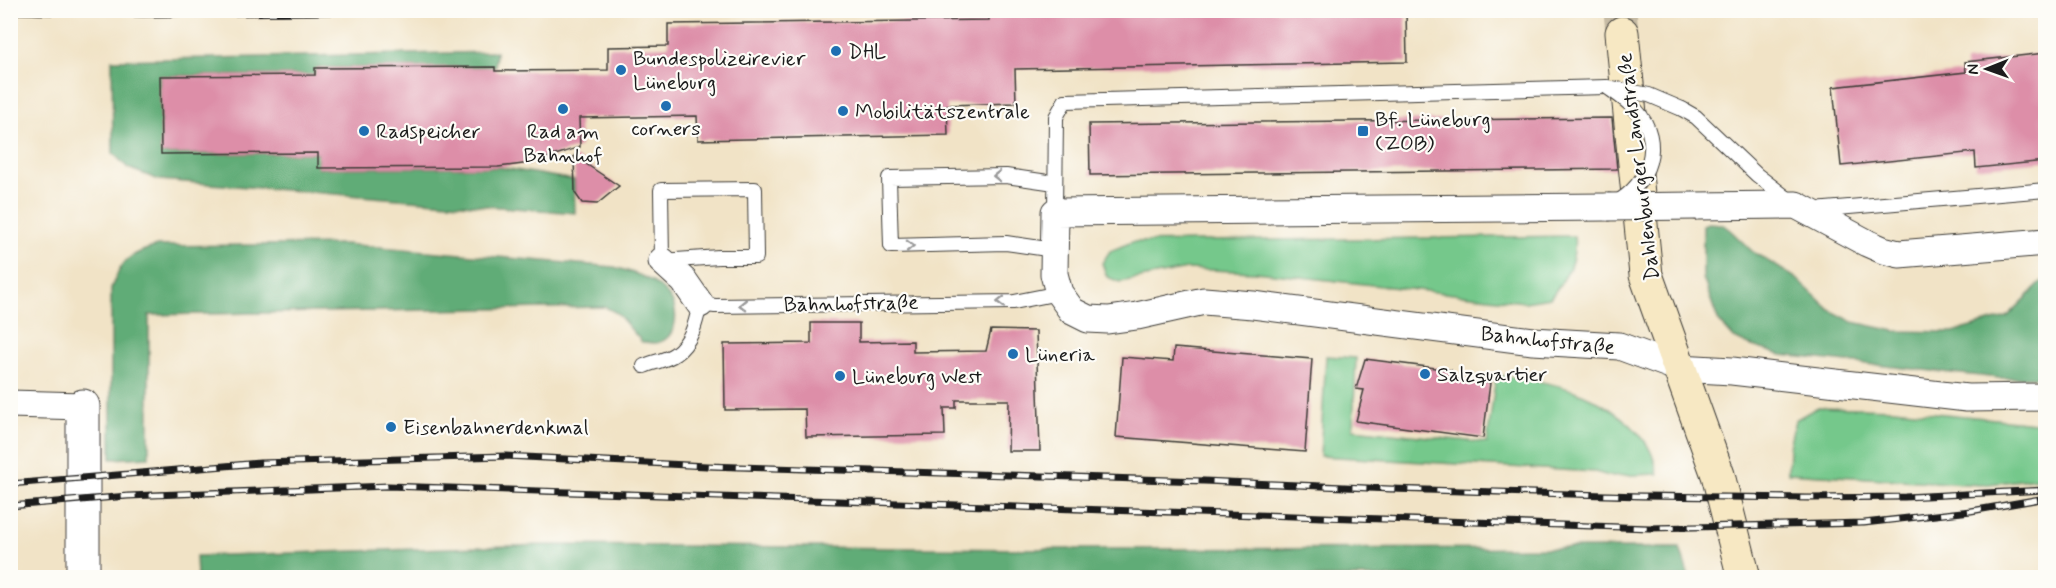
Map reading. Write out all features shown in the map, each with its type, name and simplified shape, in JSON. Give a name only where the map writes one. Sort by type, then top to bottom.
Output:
[{"type":"main road","name":"Dahlenburger Landstraße","points":[[1622,33],[1646,275],[1718,475],[1744,578]]},
{"type":"street","points":[[1059,294],[1054,274],[1055,212],[1696,206],[1800,208],[1883,250],[1899,254],[2046,242]]},
{"type":"street","points":[[662,261],[684,281],[700,304]]},
{"type":"street","name":"Bahnhofstraße","points":[[1059,294],[1072,311],[1088,319],[1108,320],[1137,316],[1204,302],[1253,305],[1533,341],[1619,346],[1679,368],[1732,371],[1967,398],[2046,397]]},
{"type":"street","points":[[10,404],[83,406],[83,578]]},
{"type":"lane","points":[[1607,87],[1637,111],[1646,126],[1651,143],[1650,164],[1641,182],[1626,197],[1608,207]]},
{"type":"lane","points":[[1055,212],[1056,117],[1065,101],[1607,87],[1649,95],[1696,117],[1757,175],[1800,208],[2046,190]]},
{"type":"lane","points":[[1054,250],[1006,243],[891,246],[890,178],[1006,176],[1055,183]]},
{"type":"lane","points":[[755,189],[756,257],[662,261],[661,190],[755,189]]},
{"type":"lane","name":"Bahnhofstraße","points":[[700,304],[715,306],[1014,302],[1059,294]]},
{"type":"lane","points":[[644,366],[675,354],[689,338],[700,304]]},
{"type":"green space","points":[[496,52],[495,67],[316,68],[315,75],[160,76],[161,154],[318,153],[318,168],[498,167],[574,180],[575,213],[159,180],[128,168],[113,153],[112,60]]},
{"type":"green space","points":[[1722,224],[1753,252],[1796,278],[1830,310],[1853,322],[1895,331],[1953,332],[2007,317],[2045,279],[2045,377],[1999,378],[1781,355],[1749,345],[1734,338],[1718,320],[1703,278],[1703,225]]},
{"type":"green space","points":[[1574,236],[1572,261],[1556,291],[1550,298],[1525,302],[1256,272],[1187,269],[1120,282],[1107,277],[1102,263],[1110,251],[1132,242]]},
{"type":"green space","points":[[344,244],[614,267],[642,276],[661,288],[674,307],[675,323],[669,336],[656,343],[642,342],[617,313],[605,307],[149,315],[149,457],[111,459],[111,288],[119,270],[127,260],[139,252],[157,246]]},
{"type":"green space","points":[[1326,356],[1356,358],[1353,429],[1487,443],[1496,375],[1517,378],[1572,390],[1611,410],[1631,425],[1646,443],[1658,474],[1609,476],[1595,472],[1320,456]]},
{"type":"green space","points":[[1818,407],[1894,409],[2045,424],[2045,477],[1981,485],[1788,473],[1789,447],[1795,420]]},
{"type":"green space","points":[[545,545],[1050,549],[1680,548],[1689,577],[197,577],[196,556]]},
{"type":"building","points":[[1406,10],[1407,62],[1015,69],[1016,103],[947,105],[948,135],[698,140],[697,116],[579,118],[580,147],[531,163],[498,167],[318,168],[318,153],[161,154],[160,76],[315,75],[315,68],[495,67],[495,71],[608,70],[608,47],[668,46],[668,24],[989,20],[989,16]]},
{"type":"building","points":[[2046,53],[2046,161],[1976,168],[1975,152],[1841,166],[1833,87],[1966,72],[1965,62]]},
{"type":"building","points":[[1612,118],[1617,169],[1090,175],[1089,124]]},
{"type":"building","points":[[574,156],[619,186],[597,204],[582,203],[575,193]]},
{"type":"building","name":"Lüneburg West","points":[[811,323],[859,323],[859,342],[913,341],[913,352],[986,351],[991,330],[1036,331],[1040,451],[1008,451],[1009,400],[956,400],[956,408],[944,408],[945,435],[806,437],[805,409],[725,410],[724,344],[811,343]]},
{"type":"building","points":[[1174,348],[1312,359],[1305,452],[1116,437],[1122,357],[1173,361]]},
{"type":"building","points":[[1365,359],[1451,370],[1450,378],[1490,383],[1483,438],[1356,421],[1364,390],[1356,389]]},
{"type":"tunnel","points":[[1620,10],[1622,33]]},
{"type":"railway","points":[[10,11],[143,14],[477,10]]},
{"type":"railway","points":[[10,484],[260,463],[505,456],[707,466],[1642,496],[1905,497],[2046,490]]},
{"type":"railway","points":[[10,506],[128,496],[388,486],[1650,528],[1864,523],[1971,511],[2046,498]]},
{"type":"place","name":"DHL","points":[[836,51]]},
{"type":"place","name":"Bundespolizeirevier Lüneburg","points":[[621,70]]},
{"type":"place","name":"corners","points":[[666,106]]},
{"type":"place","name":"Rad am Bahnhof","points":[[563,109]]},
{"type":"place","name":"Mobilitätszentrale","points":[[843,111]]},
{"type":"place","name":"Radspeicher","points":[[364,131]]},
{"type":"place","name":"Bf. Lüneburg (ZOB)","points":[[1363,131]]},
{"type":"place","name":"Lüneria","points":[[1013,354]]},
{"type":"place","name":"Salzquartier","points":[[1425,374]]},
{"type":"place","name":"Lüneburg West","points":[[840,376]]},
{"type":"place","name":"Eisenbahnerdenkmal","points":[[391,427]]}]
